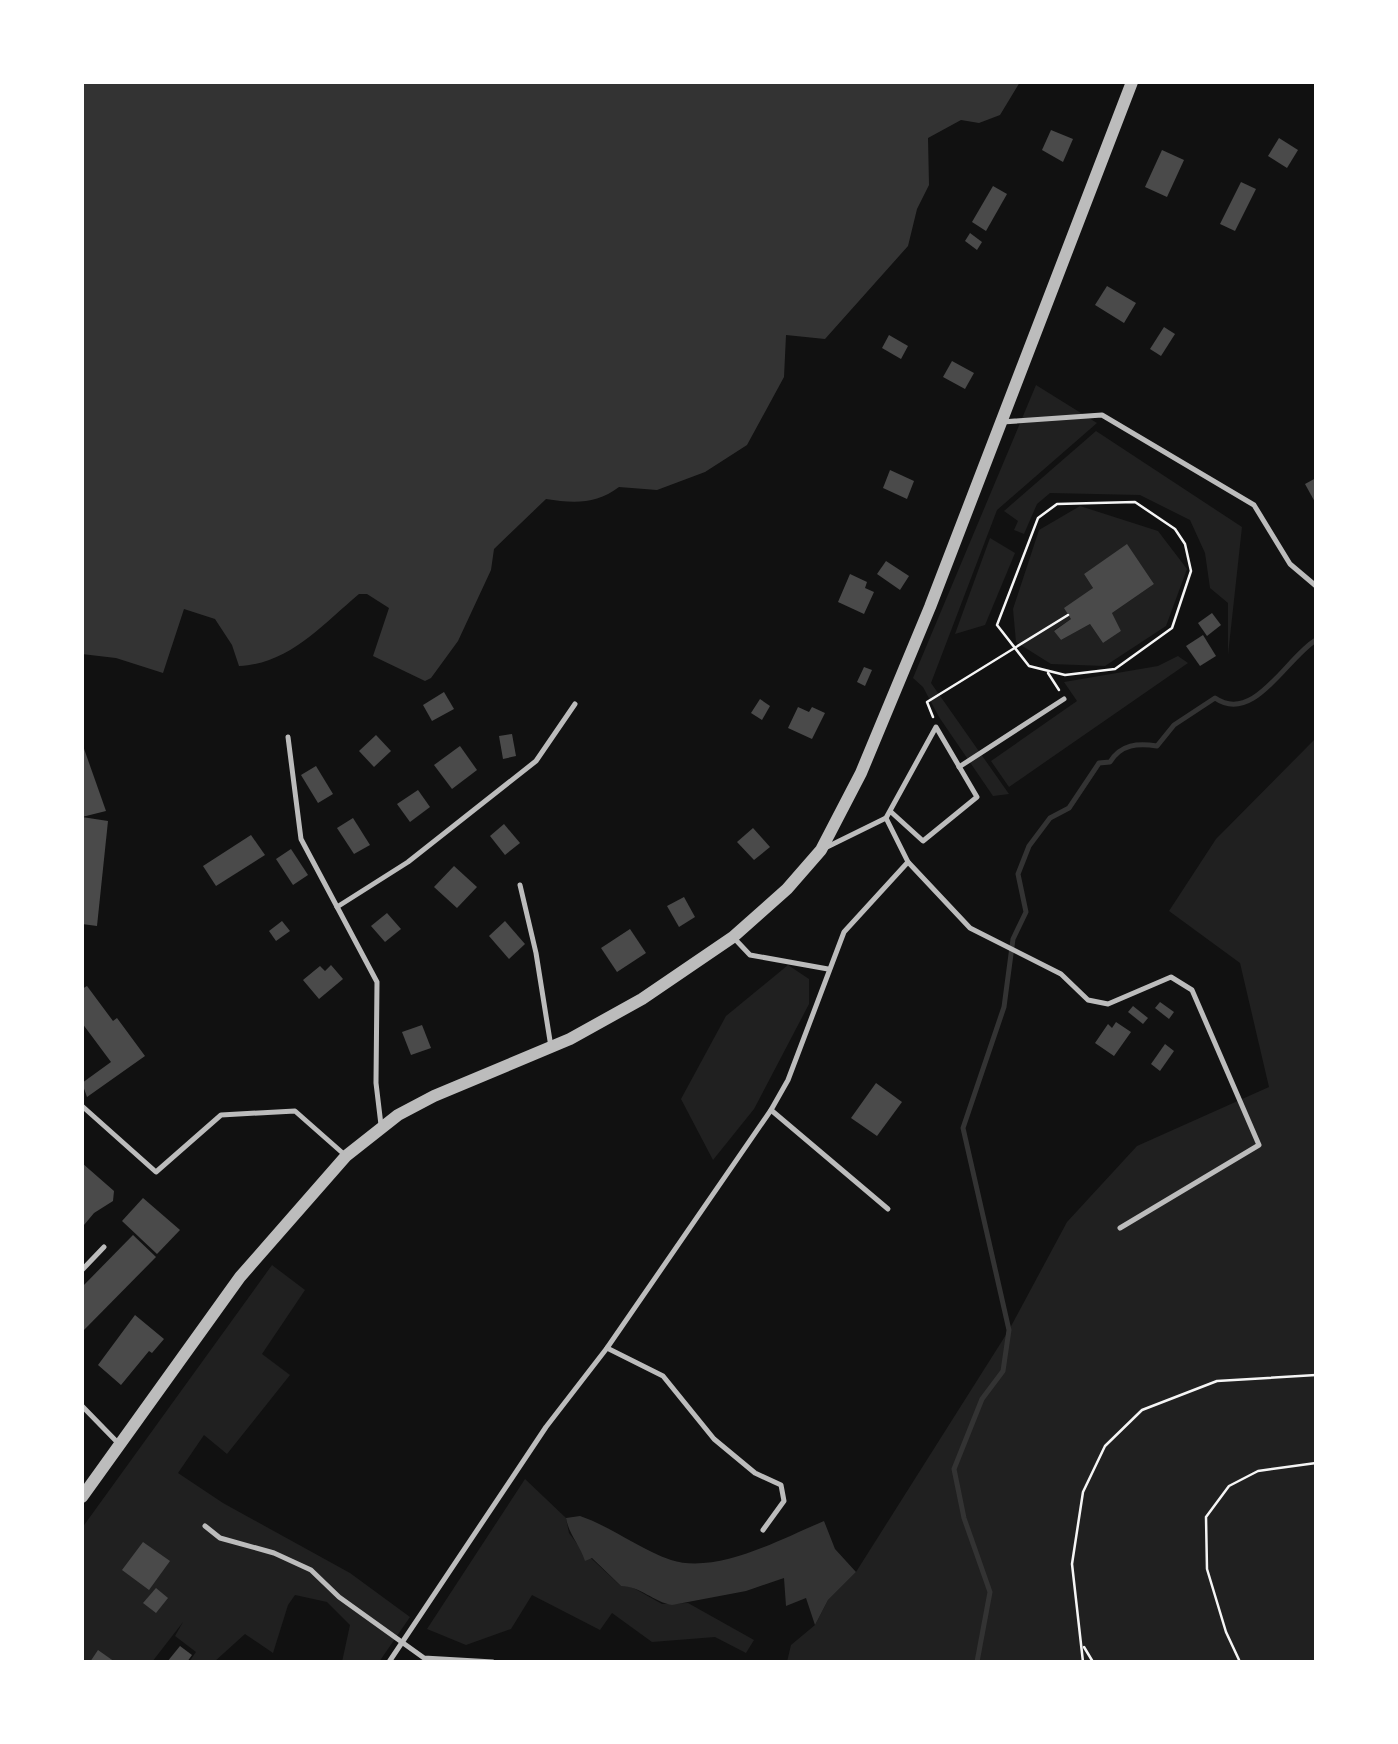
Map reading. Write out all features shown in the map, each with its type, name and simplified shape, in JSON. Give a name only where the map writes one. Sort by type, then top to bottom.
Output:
[{"type":"street","points":[[82,1497],[240,1277],[346,1156],[382,1128],[434,1096],[551,1047],[642,999],[733,937],[788,889],[821,850],[861,773],[930,607],[998,423],[1132,82]]},
{"type":"lane","points":[[998,423],[1101,415],[1254,505],[1290,564],[1316,586]]},
{"type":"lane","points":[[959,767],[1065,699]]},
{"type":"lane","points":[[337,907],[408,862],[536,761],[575,704]]},
{"type":"lane","points":[[821,850],[886,818],[936,727]]},
{"type":"lane","points":[[890,811],[923,841],[977,797],[936,727]]},
{"type":"lane","points":[[288,737],[301,839],[377,982],[376,1083],[382,1128]]},
{"type":"lane","points":[[886,818],[908,862],[970,928],[1061,974],[1088,1000],[1108,1004],[1171,977],[1192,990],[1259,1145],[1120,1228]]},
{"type":"lane","points":[[389,1662],[546,1427],[607,1349],[771,1110],[788,1080],[844,932],[908,862]]},
{"type":"lane","points":[[520,885],[536,953],[551,1047]]},
{"type":"lane","points":[[733,937],[750,955],[828,969]]},
{"type":"lane","points":[[82,1106],[156,1172],[221,1115],[295,1111],[346,1156]]},
{"type":"lane","points":[[771,1110],[888,1209]]},
{"type":"lane","points":[[82,1270],[104,1247]]},
{"type":"lane","points":[[607,1349],[663,1376],[714,1439],[755,1473],[781,1485],[784,1501],[763,1530]]},
{"type":"lane","points":[[82,1406],[120,1445]]},
{"type":"lane","points":[[205,1526],[220,1538],[274,1553],[312,1570],[339,1597],[424,1658],[493,1662]]},
{"type":"path","points":[[1135,502],[1175,529],[1185,544],[1191,571],[1172,628],[1115,669],[1065,675],[1048,673],[1029,666],[1015,648],[997,625],[1038,518],[1057,504],[1135,502]]},
{"type":"path","points":[[936,727],[927,702],[1068,615]]},
{"type":"path","points":[[1048,673],[1065,699]]},
{"type":"path","points":[[1083,1662],[1072,1564],[1083,1492],[1105,1446],[1142,1410],[1217,1381],[1316,1374]]},
{"type":"path","points":[[1240,1662],[1226,1632],[1208,1569],[1206,1517],[1228,1486],[1258,1471],[1316,1463]]},
{"type":"path","points":[[1082,1644],[1093,1662]]},
{"type":"shaded area","points":[[82,82],[1020,82],[1000,115],[979,123],[961,120],[928,138],[929,185],[917,209],[908,246],[825,339],[786,335],[784,377],[747,445],[705,472],[657,490],[619,487],[593,500],[546,499],[494,549],[491,570],[458,641],[431,678],[425,681],[373,656],[389,608],[367,594],[359,594],[289,651],[257,664],[239,666],[232,645],[215,619],[184,609],[163,673],[116,658],[82,654]]},
{"type":"shaded area","points":[[1036,385],[1097,423],[997,510],[931,683],[1009,794],[993,796],[939,717],[923,687],[913,678]]},
{"type":"shaded area","points":[[1096,431],[1242,527],[1228,655],[1228,603],[1210,588],[1205,553],[1190,520],[1140,495],[1050,493],[1037,504],[1024,534],[1014,530],[1018,521],[1004,511]]},
{"type":"shaded area","points":[[1080,506],[1158,531],[1187,569],[1166,626],[1105,666],[1051,664],[1016,642],[1013,609],[1039,530]],"holes":[[[1127,545],[1154,584],[1112,613],[1121,631],[1103,643],[1090,624],[1061,640],[1054,630],[1071,619],[1093,588],[1084,574]]]},
{"type":"shaded area","points":[[990,538],[1015,553],[985,625],[955,634]]},
{"type":"shaded area","points":[[1178,656],[1188,663],[1009,787],[991,761],[1077,701],[1064,682],[1158,666]]},
{"type":"shaded area","points":[[1316,738],[1316,1662],[787,1662],[791,1645],[815,1625],[828,1600],[856,1572],[1009,1330],[1067,1222],[1137,1146],[1269,1087],[1240,963],[1169,911],[1216,839]]},
{"type":"shaded area","points":[[788,965],[809,979],[809,1004],[754,1109],[713,1160],[681,1099],[726,1016]]},
{"type":"shaded area","points":[[272,1265],[305,1290],[262,1354],[290,1375],[227,1454],[204,1435],[178,1473],[223,1503],[350,1573],[410,1617],[379,1662],[342,1662],[350,1625],[327,1602],[295,1595],[288,1605],[273,1653],[245,1634],[214,1662],[189,1662],[196,1652],[175,1636],[183,1622],[152,1662],[82,1662],[82,1528]]},
{"type":"shaded area","points":[[525,1479],[566,1518],[569,1533],[581,1549],[621,1586],[630,1586],[662,1604],[688,1603],[754,1640],[746,1653],[715,1637],[652,1642],[612,1613],[600,1630],[532,1595],[511,1629],[466,1645],[427,1629]]},
{"type":"shaded area","points":[[580,1516],[659,1555],[689,1563],[729,1559],[770,1545],[824,1521],[835,1549],[856,1572],[828,1600],[815,1625],[806,1598],[786,1606],[784,1578],[746,1591],[672,1605],[621,1586],[592,1558],[585,1561],[566,1518]]},
{"type":"building","points":[[1051,130],[1073,139],[1063,162],[1042,150]]},
{"type":"building","points":[[1279,138],[1298,150],[1287,168],[1268,156]]},
{"type":"building","points":[[1162,150],[1184,160],[1167,197],[1145,187]]},
{"type":"building","points":[[1241,182],[1256,189],[1235,231],[1220,224]]},
{"type":"building","points":[[993,186],[1007,194],[986,231],[972,222]]},
{"type":"building","points":[[970,233],[982,242],[977,250],[965,241]]},
{"type":"building","points":[[1107,286],[1136,303],[1124,323],[1095,305]]},
{"type":"building","points":[[1164,327],[1175,334],[1161,356],[1150,349]]},
{"type":"building","points":[[889,335],[908,346],[901,359],[882,348]]},
{"type":"building","points":[[952,361],[974,373],[965,389],[943,377]]},
{"type":"building","points":[[890,470],[914,481],[907,499],[883,488]]},
{"type":"building","points":[[1316,478],[1316,504],[1305,484]]},
{"type":"building","points":[[1127,544],[1154,584],[1112,613],[1121,631],[1103,643],[1090,624],[1061,640],[1054,631],[1071,619],[1064,608],[1093,588],[1084,574]]},
{"type":"building","points":[[886,561],[909,576],[900,590],[877,574]]},
{"type":"building","points":[[850,574],[867,582],[865,588],[874,592],[864,614],[838,602]]},
{"type":"building","points":[[1212,613],[1221,625],[1207,636],[1198,623]]},
{"type":"building","points":[[1203,635],[1216,656],[1200,666],[1186,646]]},
{"type":"building","points":[[864,667],[872,670],[865,686],[857,682]]},
{"type":"building","points":[[444,692],[454,709],[432,721],[423,705]]},
{"type":"building","points":[[760,699],[770,706],[762,720],[751,713]]},
{"type":"building","points":[[798,707],[809,712],[812,707],[825,713],[812,739],[788,728]]},
{"type":"building","points":[[512,734],[516,756],[503,759],[499,736]]},
{"type":"building","points":[[376,735],[391,751],[374,767],[359,751]]},
{"type":"building","points":[[82,743],[106,811],[82,817]]},
{"type":"building","points":[[460,746],[477,770],[452,789],[434,765]]},
{"type":"building","points":[[316,766],[333,794],[318,803],[301,775]]},
{"type":"building","points":[[418,790],[430,807],[410,822],[397,804]]},
{"type":"building","points":[[82,817],[108,821],[97,926],[82,924]]},
{"type":"building","points":[[353,818],[370,845],[354,854],[337,828]]},
{"type":"building","points":[[504,824],[520,843],[505,855],[490,836]]},
{"type":"building","points":[[753,828],[770,847],[754,860],[737,842]]},
{"type":"building","points":[[251,835],[265,855],[216,886],[203,866]]},
{"type":"building","points":[[291,849],[308,875],[293,885],[276,859]]},
{"type":"building","points":[[454,866],[477,887],[457,908],[434,887]]},
{"type":"building","points":[[684,897],[695,917],[679,927],[667,906]]},
{"type":"building","points":[[387,913],[401,929],[385,942],[371,926]]},
{"type":"building","points":[[282,921],[290,931],[276,941],[269,931]]},
{"type":"building","points":[[505,921],[525,944],[509,959],[489,936]]},
{"type":"building","points":[[630,929],[646,953],[617,972],[601,948]]},
{"type":"building","points":[[331,965],[343,979],[319,999],[303,980],[320,966],[325,971]]},
{"type":"building","points":[[87,986],[113,1021],[117,1018],[145,1056],[87,1097],[82,1083],[111,1062],[82,1023],[82,989]]},
{"type":"building","points":[[1160,1002],[1174,1012],[1169,1019],[1155,1008]]},
{"type":"building","points":[[1133,1006],[1148,1018],[1143,1024],[1128,1012]]},
{"type":"building","points":[[1116,1022],[1131,1032],[1114,1056],[1095,1043],[1108,1024],[1112,1028]]},
{"type":"building","points":[[422,1025],[431,1048],[411,1055],[402,1032]]},
{"type":"building","points":[[1165,1044],[1174,1051],[1160,1071],[1151,1064]]},
{"type":"building","points":[[876,1083],[902,1102],[877,1136],[851,1118]]},
{"type":"building","points":[[82,1163],[114,1191],[113,1201],[94,1213],[84,1225]]},
{"type":"building","points":[[143,1198],[180,1230],[157,1254],[122,1221]]},
{"type":"building","points":[[133,1235],[156,1257],[82,1332],[82,1287]]},
{"type":"building","points":[[135,1315],[164,1339],[152,1353],[149,1351],[121,1385],[98,1365]]},
{"type":"building","points":[[143,1542],[170,1561],[149,1590],[122,1570]]},
{"type":"building","points":[[156,1588],[168,1598],[156,1613],[143,1603]]},
{"type":"building","points":[[180,1646],[192,1655],[187,1662],[167,1662]]},
{"type":"building","points":[[98,1650],[115,1662],[90,1662]]},
{"type":"waterway","points":[[977,1662],[990,1592],[964,1518],[954,1469],[982,1399],[1003,1371],[1009,1330],[963,1128],[1004,1007],[1013,939],[1026,912],[1018,874],[1029,846],[1050,818],[1069,808],[1099,763],[1110,762],[1119,751],[1130,746],[1157,746],[1174,725],[1215,698],[1229,704],[1243,703],[1256,696],[1316,640]]}]
